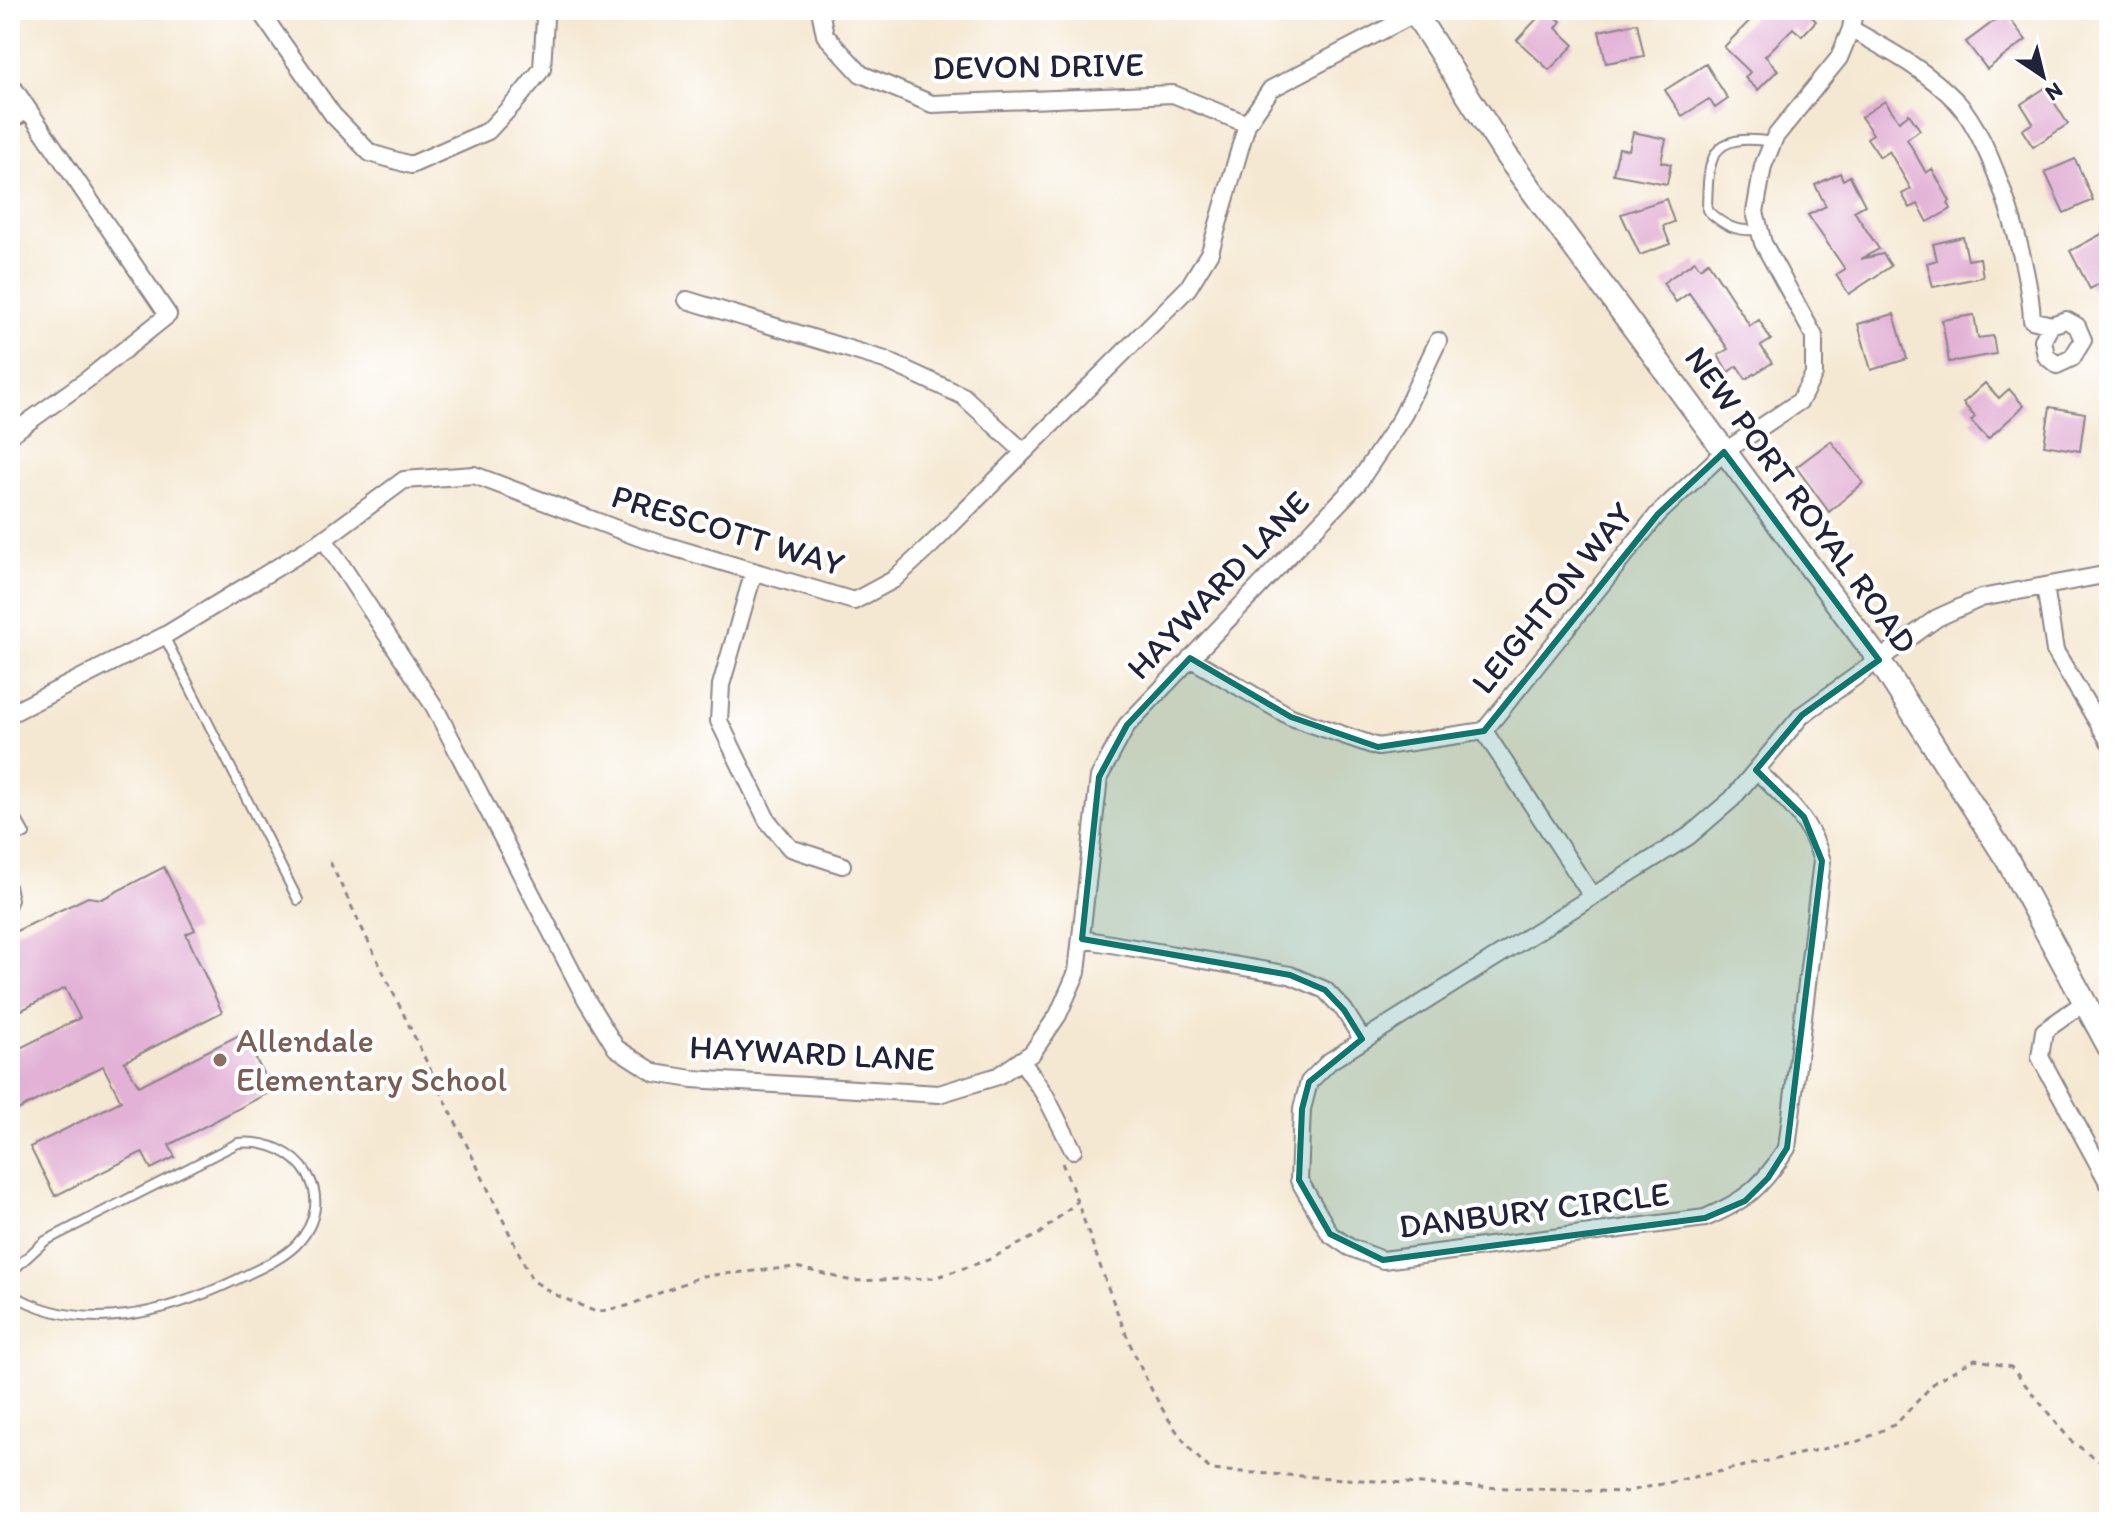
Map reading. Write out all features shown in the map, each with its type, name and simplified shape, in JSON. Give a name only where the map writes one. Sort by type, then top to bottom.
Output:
[{"type":"street","points":[[259,10],[333,115],[370,153],[411,165],[488,131],[517,100],[542,69],[545,19],[541,10]]},
{"type":"street","name":"DEVON DRIVE","points":[[820,10],[825,35],[861,74],[932,104],[1173,94],[1247,124]]},
{"type":"street","points":[[1760,230],[1755,212],[1763,166],[1773,142],[1839,58],[1851,29],[1854,10]]},
{"type":"street","name":"PRESCOTT WAY","points":[[10,714],[164,636],[324,539],[404,480],[474,475],[638,537],[854,601],[893,580],[1188,288],[1210,252],[1247,124],[1271,89],[1413,12]]},
{"type":"street","name":"NEW PORT ROYAL ROAD","points":[[1413,12],[1506,155],[1879,660],[2008,861],[2109,1047]]},
{"type":"street","points":[[1851,29],[1916,66],[1959,104],[1985,149],[2015,228],[2032,320],[2051,325]]},
{"type":"street","points":[[10,83],[168,315],[88,379],[10,435]]},
{"type":"street","points":[[10,122],[27,109]]},
{"type":"street","name":"LEIGHTON WAY","points":[[1190,658],[1291,717],[1378,747],[1484,731],[1658,514],[1724,452],[1800,401],[1814,374],[1814,336],[1763,243],[1760,230]]},
{"type":"street","points":[[687,300],[885,360],[963,396],[1024,452]]},
{"type":"street","name":"HAYWARD LANE","points":[[324,539],[434,706],[586,999],[616,1048],[655,1073],[692,1079],[939,1094],[998,1076],[1032,1053],[1058,1015],[1077,972],[1099,777],[1127,725],[1358,483],[1402,417],[1438,341]]},
{"type":"street","points":[[754,571],[721,685],[719,721],[767,820],[790,848],[842,865]]},
{"type":"street","name":"DANBURY CIRCLE","points":[[1756,770],[1804,817],[1815,836],[1822,861],[1787,1148],[1768,1178],[1745,1201],[1705,1218],[1383,1260],[1349,1247],[1330,1234],[1299,1180],[1302,1109],[1309,1082],[1330,1061],[1689,836],[1732,799],[1756,770],[1802,715],[1937,618],[1981,598],[2109,574]]},
{"type":"street","points":[[2045,586],[2055,651],[2109,741]]},
{"type":"street","points":[[1484,731],[1592,896]]},
{"type":"street","points":[[1082,939],[1290,975],[1325,990],[1344,1010],[1362,1039]]},
{"type":"street","points":[[2085,1002],[2044,1031],[2040,1057],[2109,1184]]},
{"type":"street","points":[[1021,1060],[1045,1095],[1067,1154]]},
{"type":"lane","points":[[1760,230],[1742,232],[1722,224],[1707,210],[1708,163],[1721,147],[1743,138],[1773,142]]},
{"type":"lane","points":[[164,636],[298,900]]},
{"type":"lane","points":[[10,807],[25,834]]},
{"type":"lane","points":[[10,886],[13,900],[10,907]]},
{"type":"lane","points":[[10,1273],[45,1241],[238,1143],[254,1141],[282,1147],[301,1165],[309,1179],[314,1212],[306,1232],[294,1247],[263,1266],[167,1309],[137,1316],[59,1313],[25,1302],[10,1293]]},
{"type":"path","points":[[330,862],[532,1280],[554,1294],[596,1312],[627,1306],[702,1276],[796,1267],[863,1281],[934,1278],[988,1260],[1039,1234],[1078,1201]]},
{"type":"path","points":[[1067,1154],[1078,1201],[1136,1357],[1187,1449],[1211,1470],[1450,1486],[1625,1492],[1859,1441],[1896,1424],[1936,1381],[1975,1359],[2011,1367],[2071,1441],[2109,1468]]},
{"type":"highlighted area","points":[[1724,452],[1879,660],[1802,715],[1756,770],[1804,817],[1822,861],[1787,1148],[1768,1178],[1745,1201],[1705,1218],[1383,1260],[1330,1234],[1299,1180],[1302,1109],[1309,1082],[1362,1039],[1344,1010],[1325,990],[1290,975],[1082,939],[1099,777],[1127,725],[1190,658],[1291,717],[1378,747],[1484,731],[1658,514]]},
{"type":"building","points":[[1545,10],[1561,21],[1556,28],[1574,45],[1549,70],[1517,40]]},
{"type":"building","points":[[1760,10],[1805,10],[1816,21],[1802,36],[1793,28],[1765,56],[1778,70],[1758,90],[1745,78],[1750,72],[1724,47]]},
{"type":"building","points":[[2005,13],[2026,40],[1987,69],[1966,42]]},
{"type":"building","points":[[1637,23],[1644,56],[1606,63],[1599,31]]},
{"type":"building","points":[[1706,64],[1728,99],[1715,108],[1709,99],[1682,116],[1665,90]]},
{"type":"building","points":[[2045,88],[2068,124],[2033,147],[2022,130],[2033,123],[2021,104]]},
{"type":"building","points":[[1885,101],[1899,121],[1909,114],[1920,130],[1907,139],[1926,173],[1932,169],[1950,201],[1951,209],[1928,222],[1918,204],[1910,208],[1902,194],[1911,189],[1889,151],[1880,157],[1867,138],[1873,134],[1861,117]]},
{"type":"building","points":[[1633,132],[1666,139],[1661,162],[1671,164],[1667,184],[1613,174],[1619,148],[1629,150]]},
{"type":"building","points":[[2075,159],[2093,200],[2064,213],[2045,172]]},
{"type":"building","points":[[1840,173],[1843,180],[1850,176],[1865,205],[1854,211],[1879,249],[1861,259],[1883,254],[1891,266],[1849,294],[1836,275],[1845,269],[1808,215],[1826,206],[1815,185]]},
{"type":"building","points":[[1666,199],[1674,222],[1663,226],[1670,244],[1640,255],[1621,214]]},
{"type":"building","points":[[2109,230],[2109,279],[2090,289],[2070,251]]},
{"type":"building","points":[[1963,237],[1968,260],[1980,258],[1983,277],[1933,287],[1927,263],[1937,260],[1933,244]]},
{"type":"building","points":[[1695,261],[1700,268],[1708,262],[1750,326],[1759,320],[1771,340],[1761,346],[1772,363],[1746,379],[1737,366],[1728,372],[1718,355],[1728,349],[1689,293],[1676,302],[1663,283]]},
{"type":"building","points":[[1894,314],[1907,359],[1871,370],[1858,324]]},
{"type":"building","points":[[1974,315],[1978,338],[1993,336],[1996,354],[1949,362],[1942,320]]},
{"type":"building","points":[[1985,383],[1999,398],[2009,389],[2024,406],[1988,439],[1971,421],[1975,417],[1963,403]]},
{"type":"building","points":[[2050,407],[2085,413],[2080,451],[2044,445]]},
{"type":"building","points":[[1831,441],[1863,483],[1829,512],[1796,467]]},
{"type":"building","points":[[164,867],[195,930],[186,934],[222,1012],[124,1062],[139,1086],[243,1033],[272,1091],[169,1145],[175,1157],[151,1169],[142,1152],[55,1196],[30,1147],[121,1101],[103,1066],[10,1114],[10,1053],[80,1018],[65,988],[10,1016],[10,934],[88,897],[102,899]]},
{"type":"place","name":"Allendale Elementary School","points":[[220,1060]]}]
